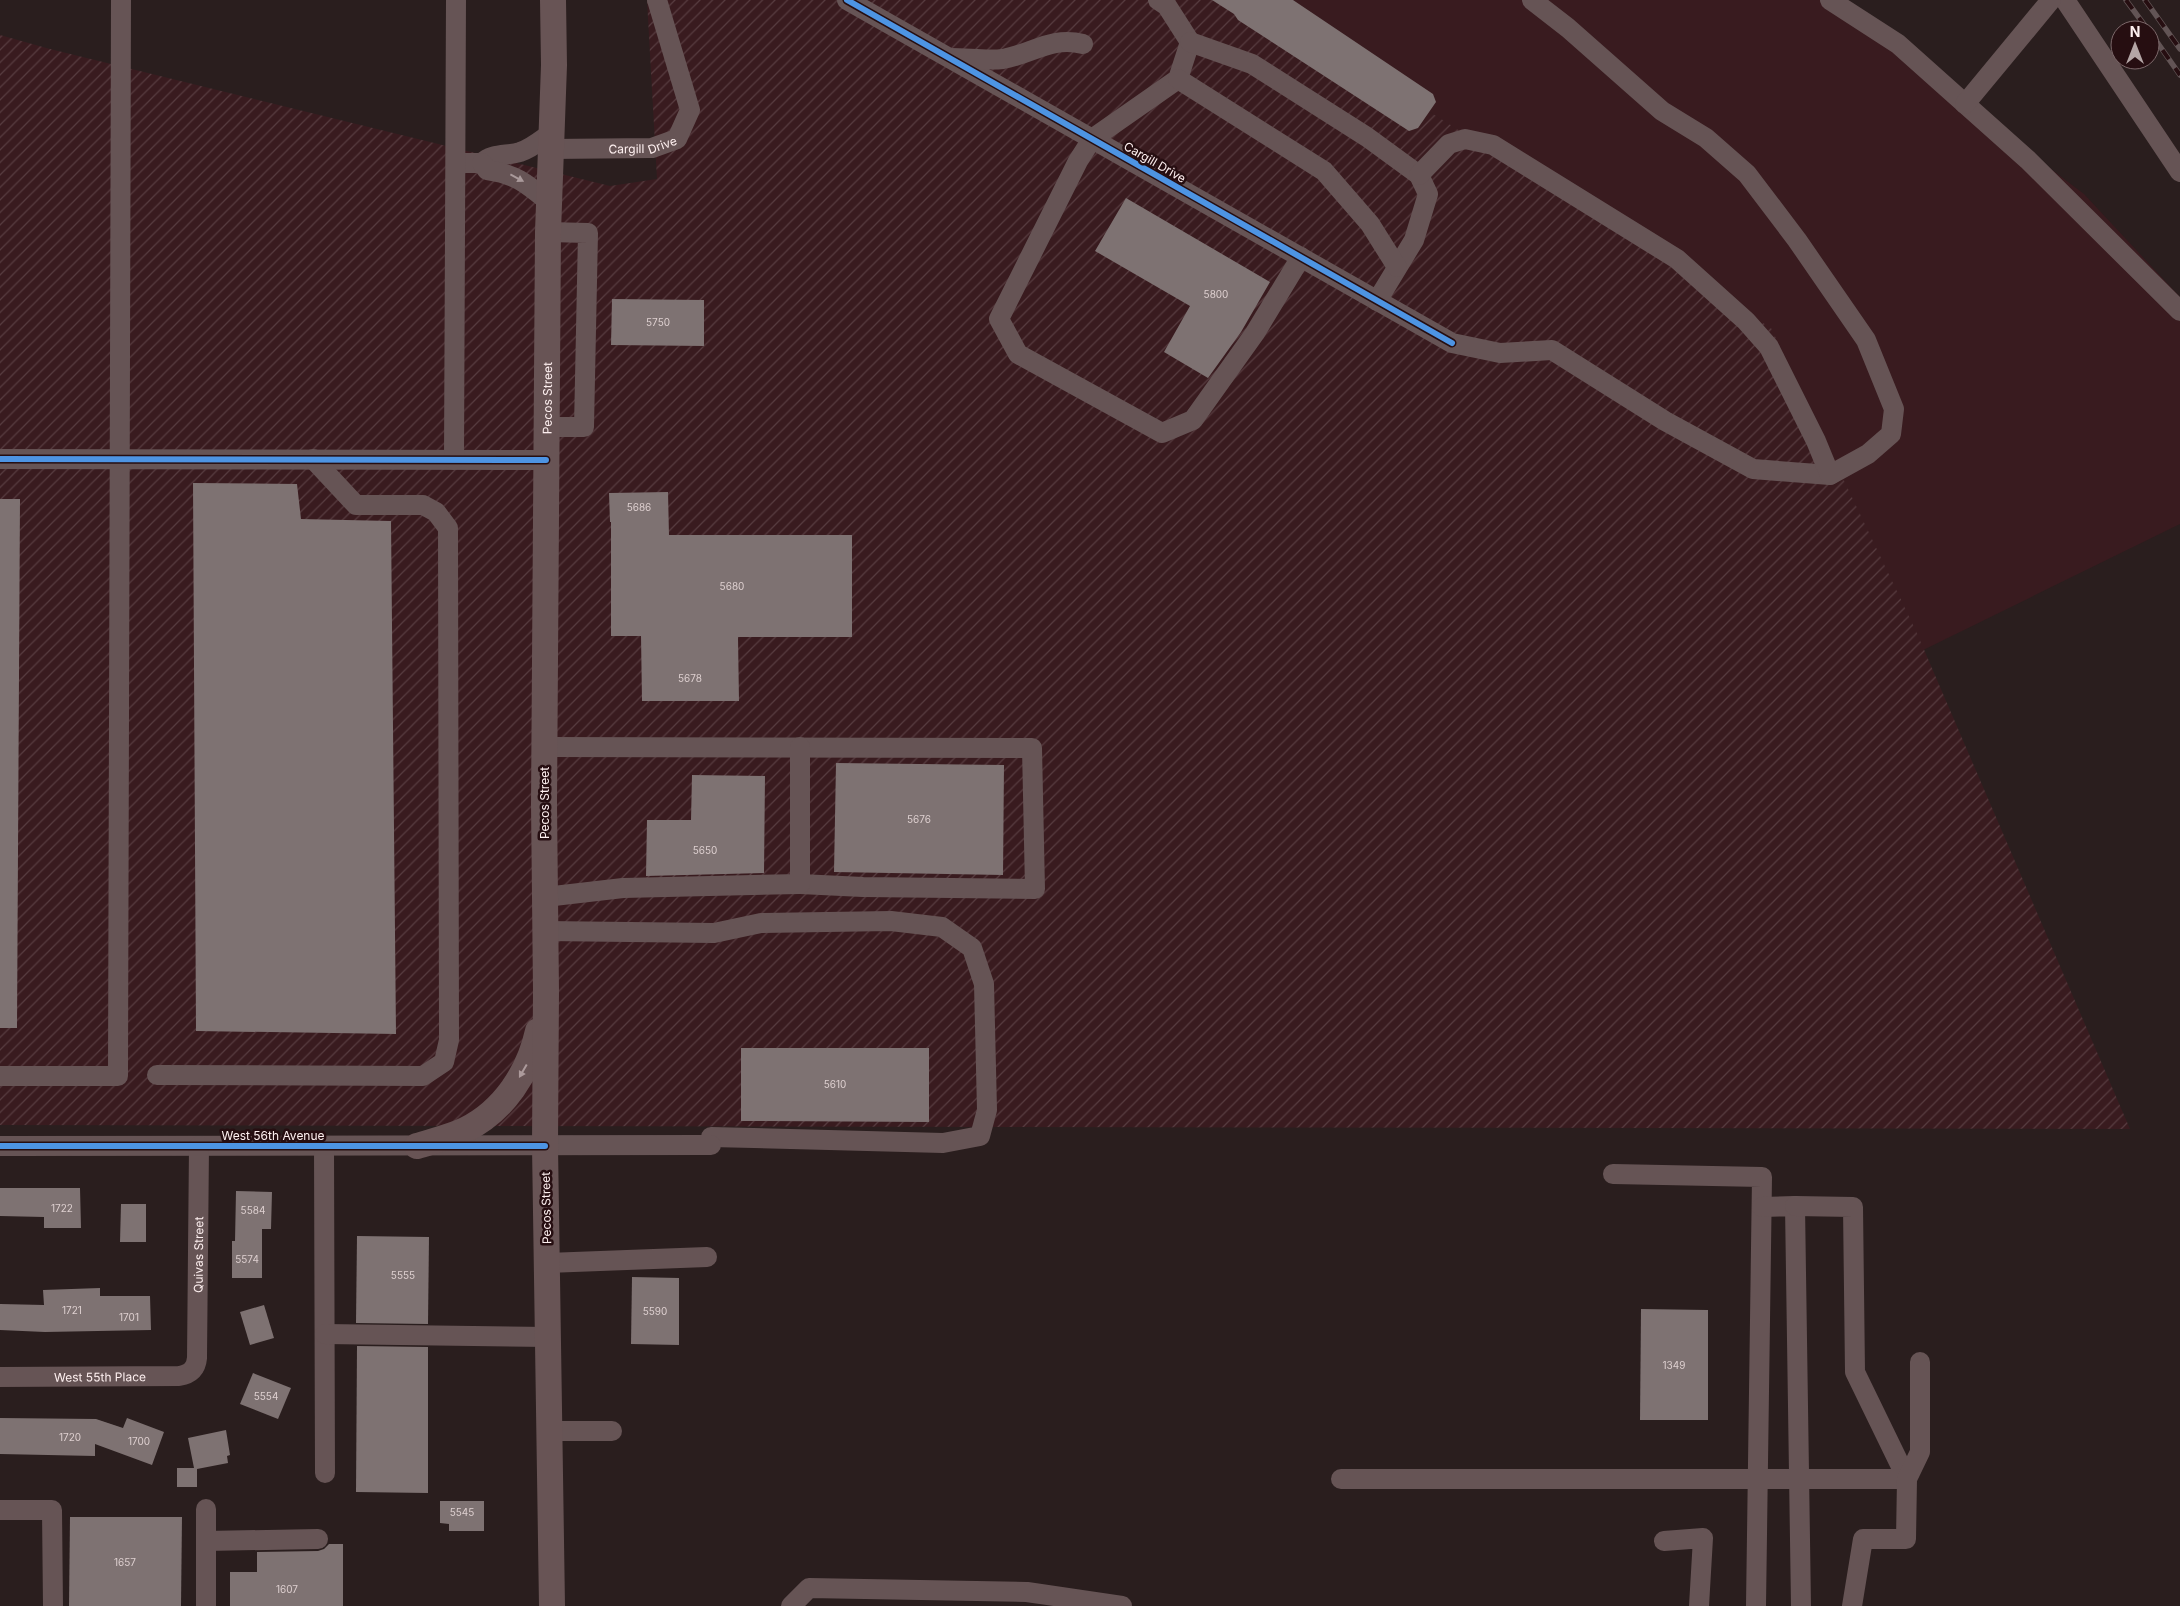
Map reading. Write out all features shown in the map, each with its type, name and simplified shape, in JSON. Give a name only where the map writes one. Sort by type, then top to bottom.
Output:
[{"type":"main road","name":"Pecos Street","points":[[552,1606],[545,1146],[544,747],[548,232],[554,65],[553,0]]},
{"type":"main road","points":[[417,1146],[465,1130],[488,1116],[505,1099],[525,1069],[534,1050],[546,991]]},
{"type":"street","points":[[0,1076],[118,1076],[121,0]]},
{"type":"street","points":[[454,460],[456,0]]},
{"type":"street","name":"Cargill Drive","points":[[551,141],[652,148],[677,139],[690,110],[657,0]]},
{"type":"street","name":"Cargill Drive","points":[[847,0],[1452,343],[1500,353],[1552,350],[1666,421],[1752,470],[1830,476]]},
{"type":"street","points":[[1158,0],[1167,6],[1190,42],[1252,64],[1367,137],[1420,175],[1428,194],[1414,240],[1377,300]]},
{"type":"street","points":[[1420,175],[1449,144],[1465,139],[1493,145],[1677,259],[1746,321],[1769,347],[1816,441],[1830,476],[1868,454],[1891,434],[1894,409],[1866,340],[1747,174],[1706,138],[1662,110],[1568,28],[1532,0]]},
{"type":"street","points":[[1965,104],[2050,0]]},
{"type":"street","points":[[2065,0],[2180,172]]},
{"type":"street","points":[[1835,1],[1898,44],[2028,160],[2180,311]]},
{"type":"street","points":[[950,58],[1003,59],[1068,40],[1083,44]]},
{"type":"street","points":[[1190,42],[1178,79],[1092,139],[1078,161],[999,319],[1018,354],[1162,433],[1193,420],[1255,333],[1300,258]]},
{"type":"street","points":[[1178,79],[1324,171],[1370,224],[1397,267]]},
{"type":"street","points":[[456,163],[482,163],[488,157],[520,152],[534,145],[551,141]]},
{"type":"street","points":[[482,163],[487,170],[505,172],[516,177],[549,202]]},
{"type":"street","points":[[546,427],[584,427],[588,233],[548,232]]},
{"type":"street","points":[[0,459],[546,460]]},
{"type":"street","points":[[157,1075],[422,1076],[444,1062],[449,1040],[448,528],[436,512],[422,505],[356,505],[313,460]]},
{"type":"street","points":[[544,747],[1032,748],[1035,889],[863,887],[800,884],[623,888],[545,897]]},
{"type":"street","points":[[800,747],[800,884]]},
{"type":"street","name":"West 56th Avenue","points":[[0,1146],[545,1146],[711,1141],[942,1143],[980,1136],[987,1110],[984,984],[972,948],[942,927],[891,921],[761,923],[714,933],[545,931]]},
{"type":"street","name":"Quivas Street","points":[[196,1365],[199,1146]]},
{"type":"street","points":[[324,1147],[325,1473]]},
{"type":"street","points":[[1613,1174],[1762,1177],[1756,1606]]},
{"type":"street","points":[[1795,1206],[1801,1606]]},
{"type":"street","points":[[1762,1207],[1853,1207],[1855,1372],[1907,1480]]},
{"type":"street","points":[[547,1263],[707,1258]]},
{"type":"street","points":[[326,1334],[548,1337]]},
{"type":"street","points":[[1852,1606],[1863,1539],[1906,1539],[1907,1480],[1920,1452],[1920,1362]]},
{"type":"street","name":"West 55th Place","points":[[0,1377],[179,1376],[186,1375],[196,1365]]},
{"type":"street","points":[[550,1431],[612,1431]]},
{"type":"street","points":[[1342,1479],[1907,1480]]},
{"type":"street","points":[[206,1509],[206,1606]]},
{"type":"street","points":[[0,1510],[52,1510],[53,1606]]},
{"type":"street","points":[[1664,1541],[1703,1538],[1699,1606]]},
{"type":"street","points":[[206,1541],[318,1539]]},
{"type":"street","points":[[792,1606],[809,1588],[1027,1592],[1122,1606]]},
{"type":"shaded area","points":[[647,0],[1253,0],[1771,328],[1916,631],[2130,1129],[0,1125],[0,35],[50,49],[610,186],[657,179]]},
{"type":"shaded area","points":[[1258,0],[1827,0],[2084,194],[2180,297],[2180,524],[1911,656],[1686,279]]},
{"type":"building","points":[[1212,0],[1293,0],[1433,94],[1436,102],[1418,128],[1409,131],[1238,20],[1234,14]]},
{"type":"building","points":[[1126,198],[1270,282],[1241,332],[1208,378],[1164,352],[1190,306],[1095,251]]},
{"type":"building","points":[[612,299],[704,300],[704,346],[611,345]]},
{"type":"building","points":[[193,483],[297,484],[301,519],[391,521],[396,1034],[196,1031]]},
{"type":"building","points":[[668,492],[669,535],[852,535],[852,637],[738,637],[739,701],[642,701],[641,636],[611,636],[611,522],[609,493]]},
{"type":"building","points":[[0,499],[20,499],[17,1028],[0,1028]]},
{"type":"building","points":[[836,763],[1004,765],[1003,875],[834,872]]},
{"type":"building","points":[[692,775],[765,776],[764,873],[646,876],[647,820],[691,820]]},
{"type":"building","points":[[741,1048],[929,1048],[929,1122],[741,1121]]},
{"type":"building","points":[[0,1188],[80,1188],[81,1228],[44,1228],[44,1217],[0,1216]]},
{"type":"building","points":[[236,1191],[272,1192],[271,1229],[262,1229],[262,1278],[232,1278],[232,1241],[235,1241]]},
{"type":"building","points":[[121,1204],[146,1204],[146,1242],[120,1242]]},
{"type":"building","points":[[357,1236],[429,1237],[428,1324],[356,1323]]},
{"type":"building","points":[[632,1277],[679,1278],[679,1345],[631,1344]]},
{"type":"building","points":[[100,1288],[100,1296],[150,1296],[151,1330],[45,1332],[0,1330],[0,1304],[44,1305],[43,1290]]},
{"type":"building","points":[[264,1305],[274,1338],[250,1345],[240,1312]]},
{"type":"building","points":[[1641,1309],[1708,1310],[1708,1420],[1640,1420]]},
{"type":"building","points":[[357,1346],[428,1347],[428,1493],[356,1492]]},
{"type":"building","points":[[253,1373],[291,1388],[278,1419],[240,1404]]},
{"type":"building","points":[[0,1418],[96,1419],[123,1428],[127,1418],[164,1432],[152,1465],[95,1444],[95,1456],[0,1454]]},
{"type":"building","points":[[226,1430],[230,1455],[227,1456],[228,1463],[197,1469],[197,1487],[177,1487],[177,1468],[194,1468],[188,1438]]},
{"type":"building","points":[[440,1501],[484,1501],[484,1531],[449,1531],[449,1524],[440,1523]]},
{"type":"building","points":[[70,1517],[182,1517],[181,1606],[69,1606]]},
{"type":"building","points":[[329,1544],[343,1544],[343,1606],[230,1606],[230,1572],[257,1572],[257,1552],[318,1551],[324,1549]]},
{"type":"railway","points":[[2126,0],[2141,20]]},
{"type":"railway","points":[[2145,0],[2180,49]]},
{"type":"railway","points":[[2160,46],[2180,75]]},
{"type":"cycle path","points":[[847,0],[1452,343]]},
{"type":"cycle path","points":[[0,459],[546,460]]},
{"type":"cycle path","points":[[0,1146],[545,1146]]}]
